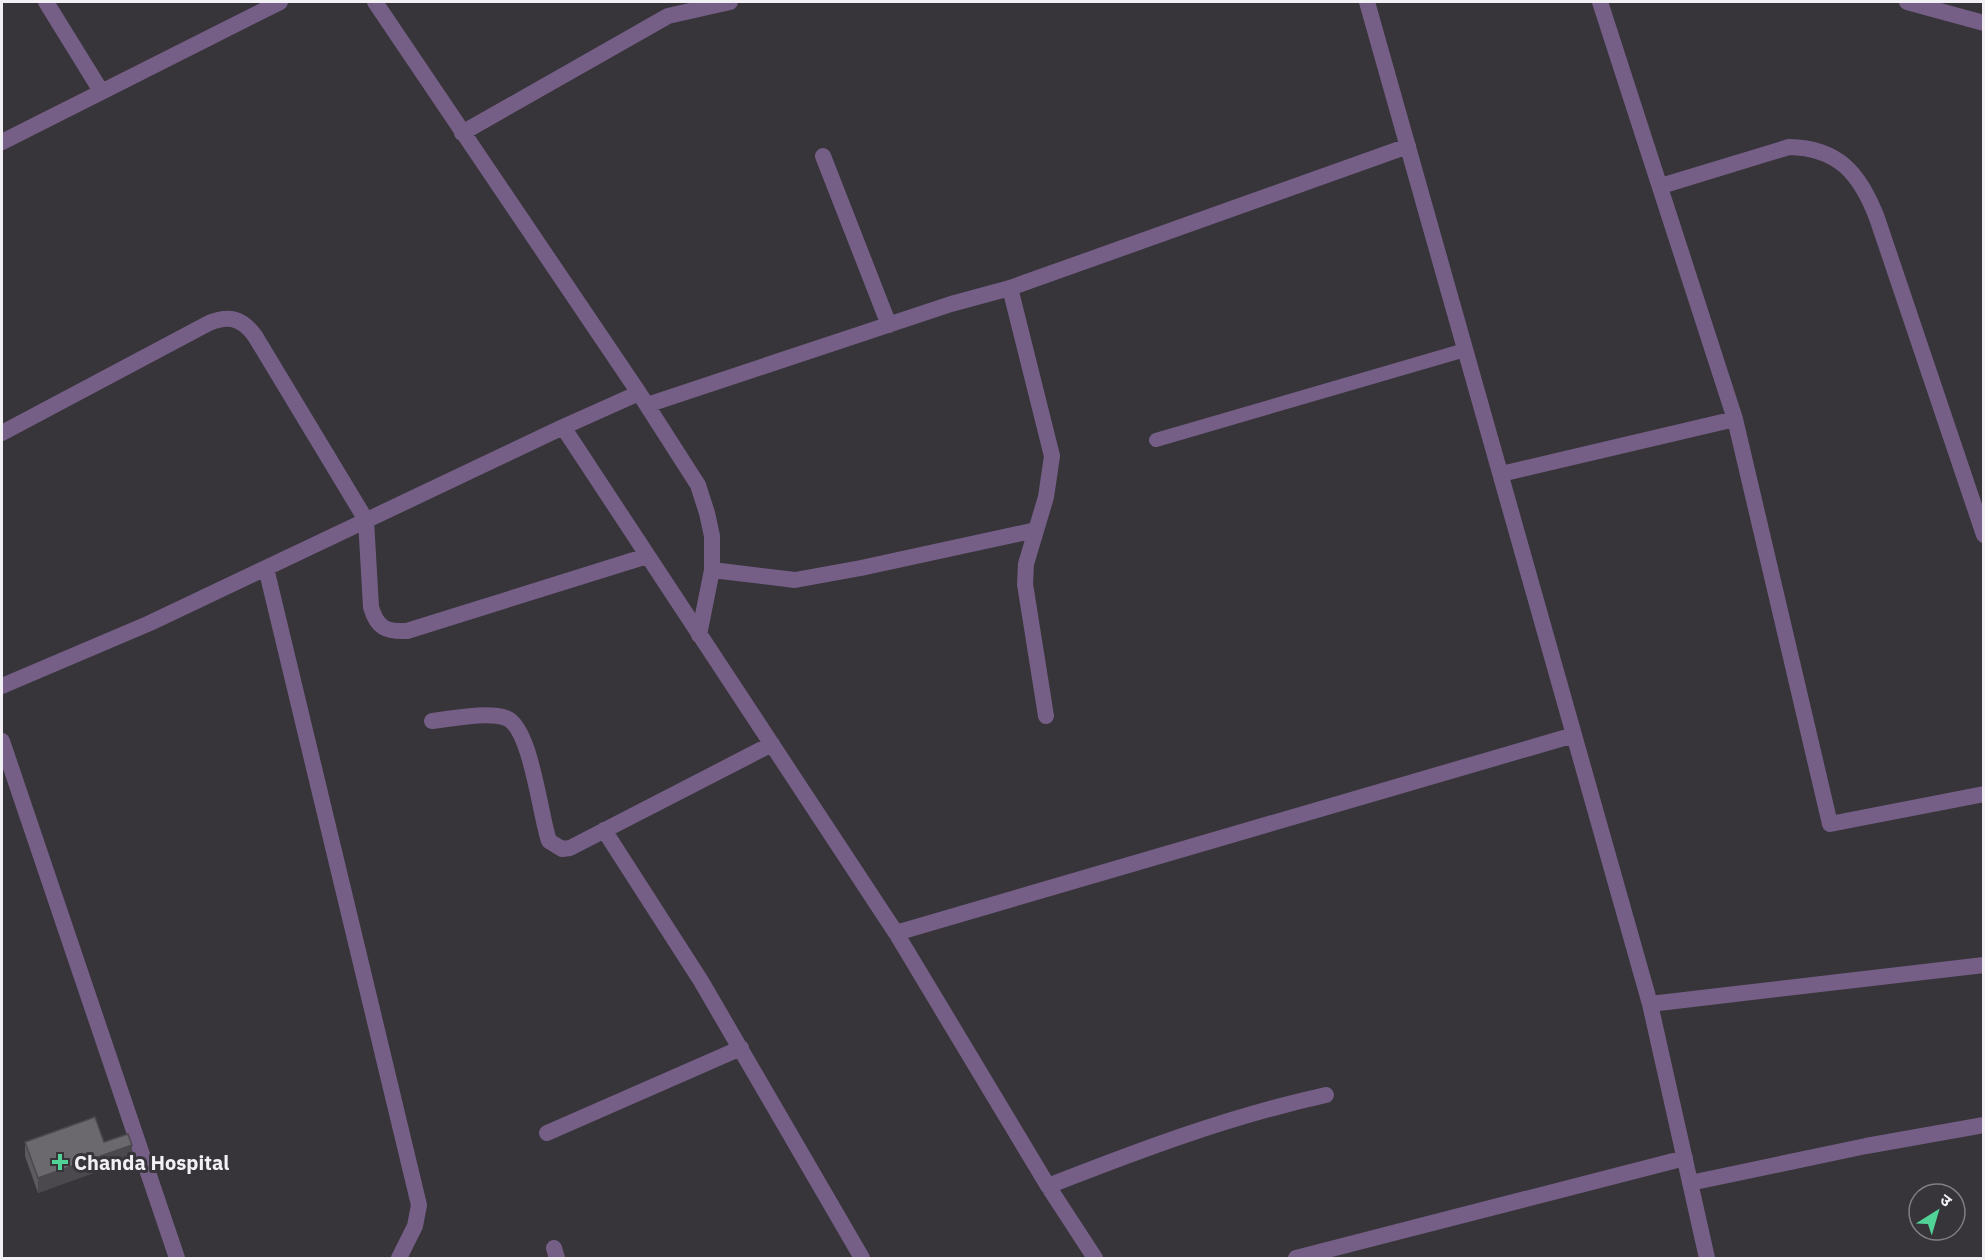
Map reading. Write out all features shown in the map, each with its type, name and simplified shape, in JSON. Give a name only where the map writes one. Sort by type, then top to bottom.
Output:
[{"type":"street","points":[[46,2],[101,91]]},
{"type":"street","points":[[2,142],[280,2]]},
{"type":"street","points":[[375,2],[643,399],[698,485],[712,536],[712,570],[699,635]]},
{"type":"street","points":[[462,133],[668,16],[730,2]]},
{"type":"street","points":[[1367,2],[1650,1004],[1707,1258]]},
{"type":"street","points":[[1600,2],[1735,419],[1830,824],[1983,794]]},
{"type":"street","points":[[1907,2],[1983,23]]},
{"type":"street","points":[[2,686],[150,623],[563,427],[643,399],[1010,288],[1408,146]]},
{"type":"street","points":[[1661,186],[1789,147],[1808,148],[1825,153],[1847,166],[1870,199],[1983,536]]},
{"type":"street","points":[[823,156],[889,325]]},
{"type":"street","points":[[1010,288],[1052,456],[1046,496],[1026,564],[1024,584],[1047,716]]},
{"type":"street","points":[[2,433],[209,324],[220,319],[231,318],[240,320],[255,336],[366,520],[371,607],[381,627],[393,632],[407,631],[647,556]]},
{"type":"street","points":[[1501,474],[1735,419]]},
{"type":"street","points":[[563,427],[896,933],[1048,1186],[1095,1258]]},
{"type":"street","points":[[712,570],[795,580],[1036,530]]},
{"type":"street","points":[[266,568],[419,1205],[415,1226],[399,1258]]},
{"type":"street","points":[[432,721],[493,715],[506,718],[515,724],[526,745],[549,842],[562,849],[570,848],[772,744]]},
{"type":"street","points":[[896,933],[1574,735]]},
{"type":"street","points":[[2,741],[177,1258]]},
{"type":"street","points":[[604,830],[701,981],[862,1258]]},
{"type":"street","points":[[1650,1004],[1983,965]]},
{"type":"street","points":[[547,1133],[741,1048]]},
{"type":"street","points":[[1048,1186],[1181,1135],[1274,1106],[1326,1095]]},
{"type":"street","points":[[1690,1183],[1866,1146],[1983,1125]]},
{"type":"street","points":[[1296,1258],[1685,1158]]},
{"type":"lane","points":[[1156,440],[1465,350]]},
{"type":"building","points":[[95,1117],[104,1142],[128,1134],[132,1145],[38,1178],[25,1142]]},
{"type":"place","name":"Chanda Hospital","points":[[60,1162]]}]
